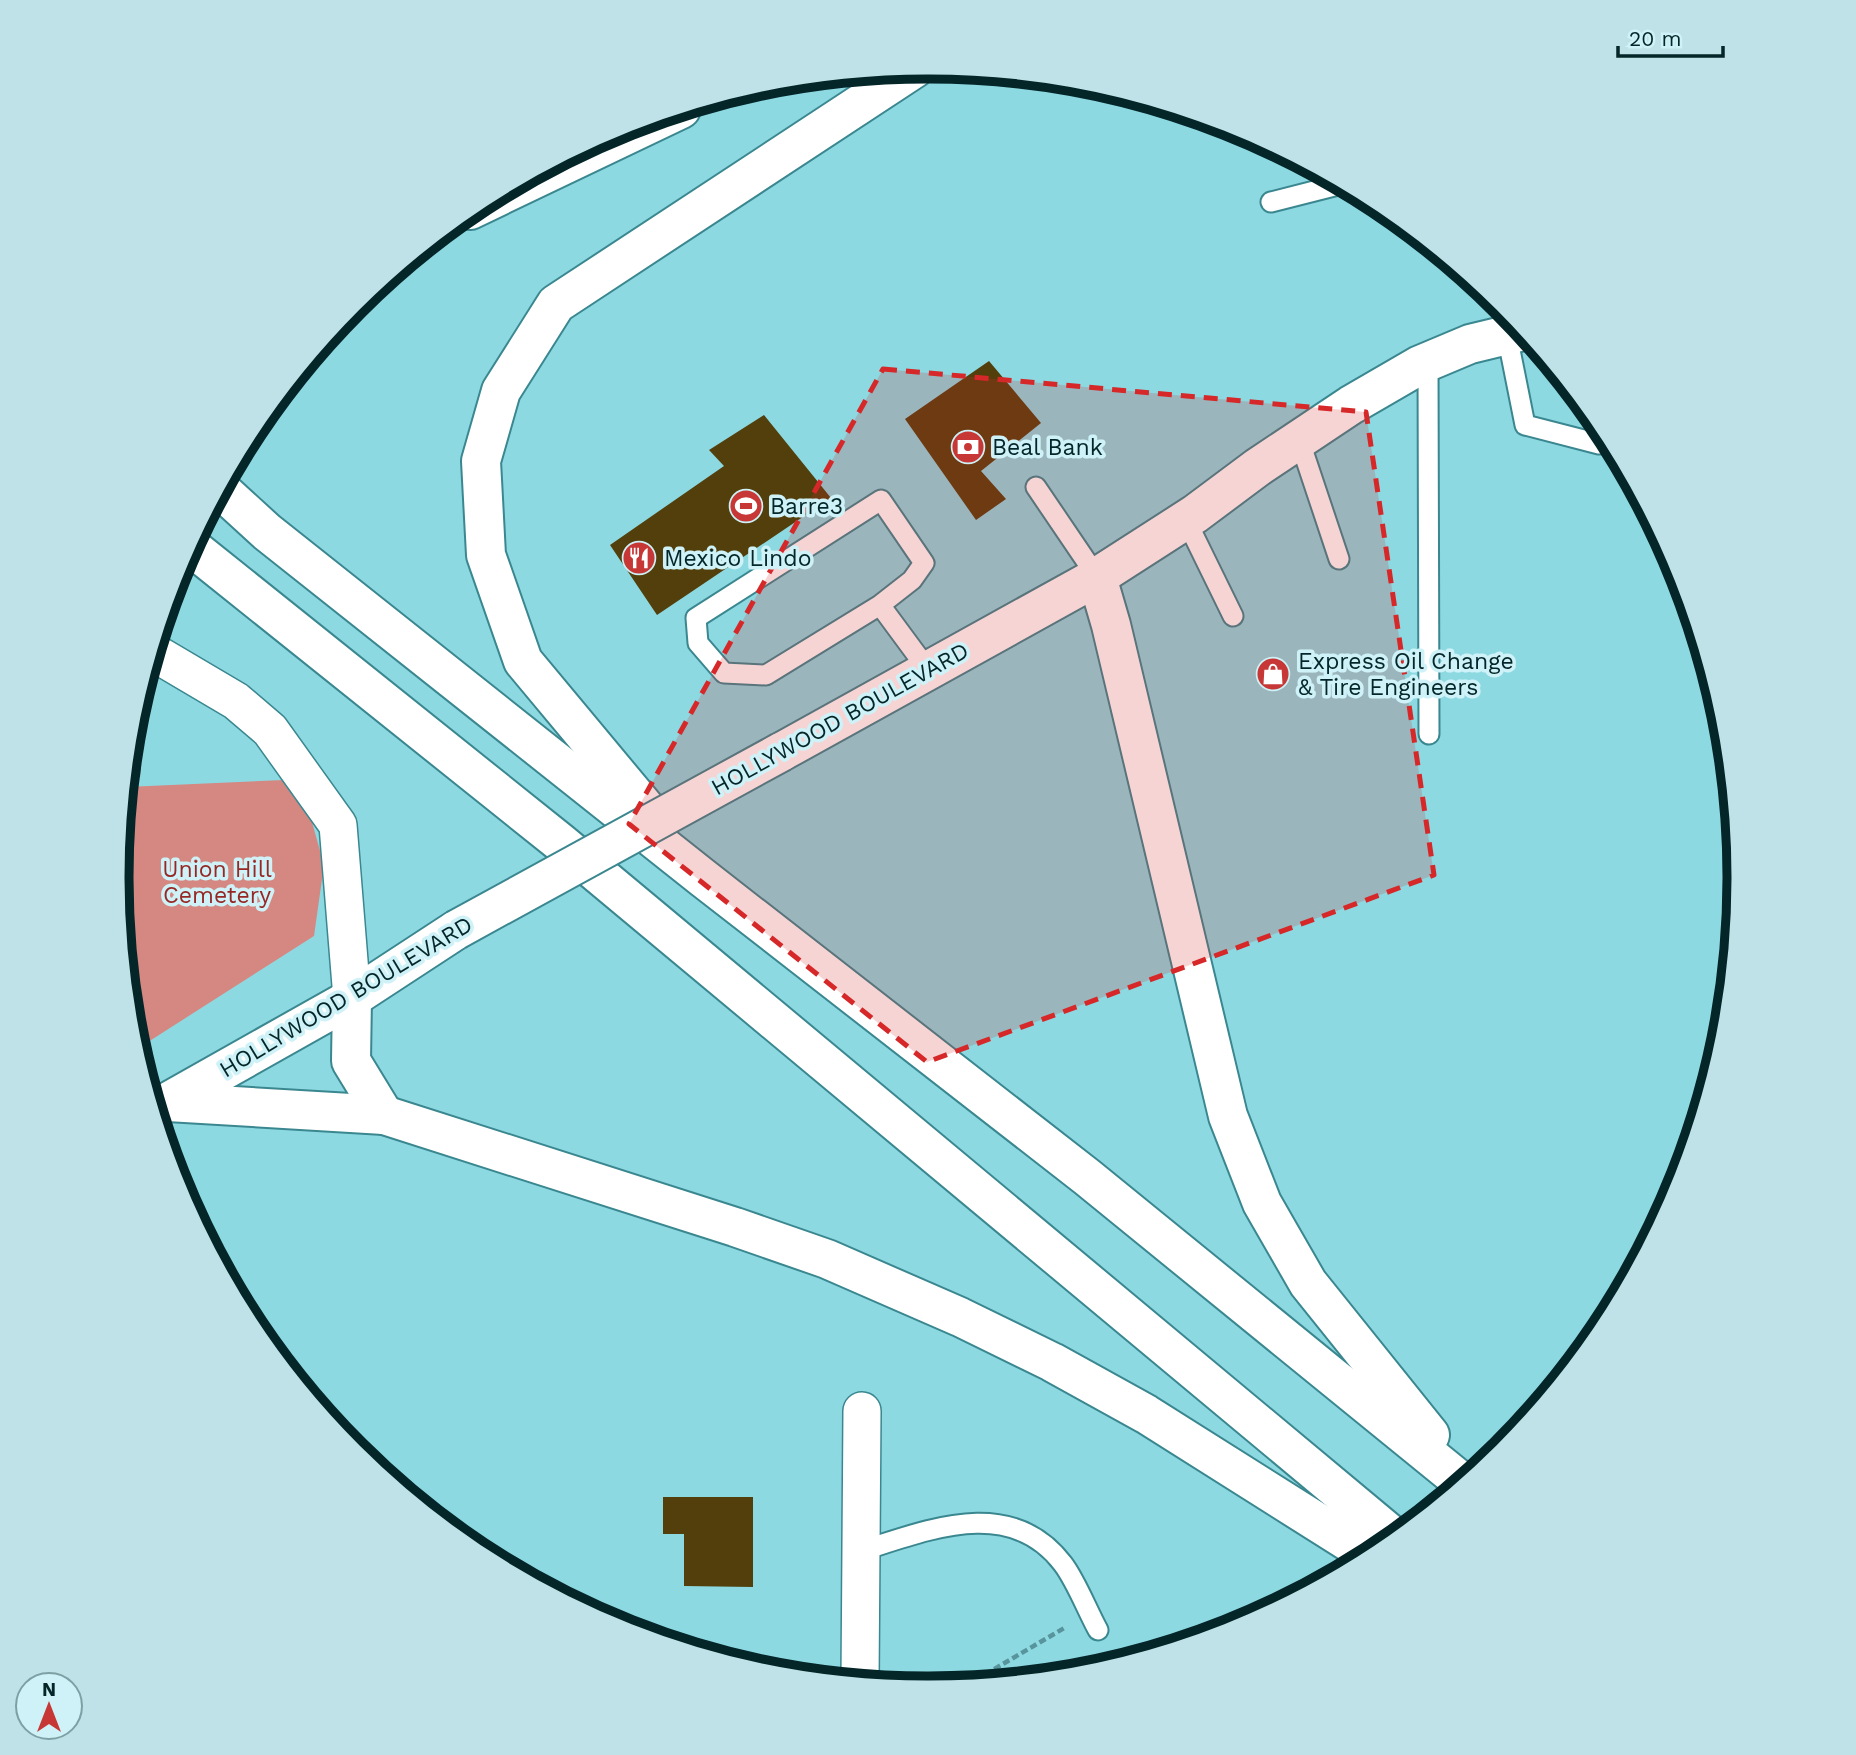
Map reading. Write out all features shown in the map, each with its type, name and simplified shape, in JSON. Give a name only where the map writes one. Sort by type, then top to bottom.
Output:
[{"type":"main road","points":[[703,878],[523,661],[486,555],[481,461],[501,391],[556,304],[897,80]]},
{"type":"main road","name":"HOLLYWOOD BOULEVARD","points":[[163,1105],[352,998],[456,930],[1097,577],[1186,520],[1258,467],[1351,405],[1428,362],[1470,344],[1513,334]]},
{"type":"main road","points":[[227,495],[278,541],[703,878],[1087,1177],[1458,1475]]},
{"type":"main road","points":[[199,552],[561,843],[1387,1531]]},
{"type":"main road","points":[[1097,577],[1111,625],[1228,1116],[1262,1203],[1308,1283],[1459,1474]]},
{"type":"main road","points":[[352,998],[351,1061],[384,1115]]},
{"type":"main road","points":[[163,1105],[384,1115],[827,1259],[960,1317],[1052,1362],[1146,1414],[1360,1549]]},
{"type":"street","points":[[161,657],[236,701],[270,730],[338,825],[352,998]]},
{"type":"street","points":[[860,1673],[862,1411]]},
{"type":"lane","points":[[1271,202],[1329,187]]},
{"type":"lane","points":[[1515,337],[1525,425],[1598,444]]},
{"type":"lane","points":[[1428,362],[1429,734]]},
{"type":"lane","points":[[1299,439],[1339,559]]},
{"type":"lane","points":[[1036,487],[1097,577]]},
{"type":"lane","points":[[881,499],[924,563],[912,580],[880,605],[766,675],[724,673],[698,643],[696,618],[881,499]]},
{"type":"lane","points":[[1186,520],[1233,616]]},
{"type":"lane","points":[[880,605],[928,670]]},
{"type":"lane","points":[[861,1551],[936,1528],[981,1522],[1007,1526],[1030,1534],[1048,1547],[1065,1566],[1094,1622]]},
{"type":"path","points":[[989,1674],[1094,1622]]},
{"type":"highlighted area","points":[[883,369],[1366,412],[1434,875],[927,1062],[629,824]]},
{"type":"green space","name":"Union Hill Cemetery","points":[[284,780],[310,815],[324,865],[314,936],[147,1043],[136,982],[131,930],[129,878],[135,787]]},
{"type":"building","name":"Beal Bank","points":[[989,361],[1041,423],[981,471],[1006,499],[976,520],[905,419]]},
{"type":"building","points":[[764,415],[831,498],[657,615],[610,545],[724,466],[709,450]]},
{"type":"building","points":[[142,738],[140,777],[136,777]]},
{"type":"building","points":[[663,1497],[753,1497],[753,1587],[684,1586],[684,1534],[663,1534]]},
{"type":"place","name":"Beal Bank","points":[[968,447]]},
{"type":"place","name":"Barre3","points":[[746,506]]},
{"type":"place","name":"Mexico Lindo","points":[[639,558]]},
{"type":"place","name":"Express Oil Change & Tire Engineers","points":[[1273,674]]}]
